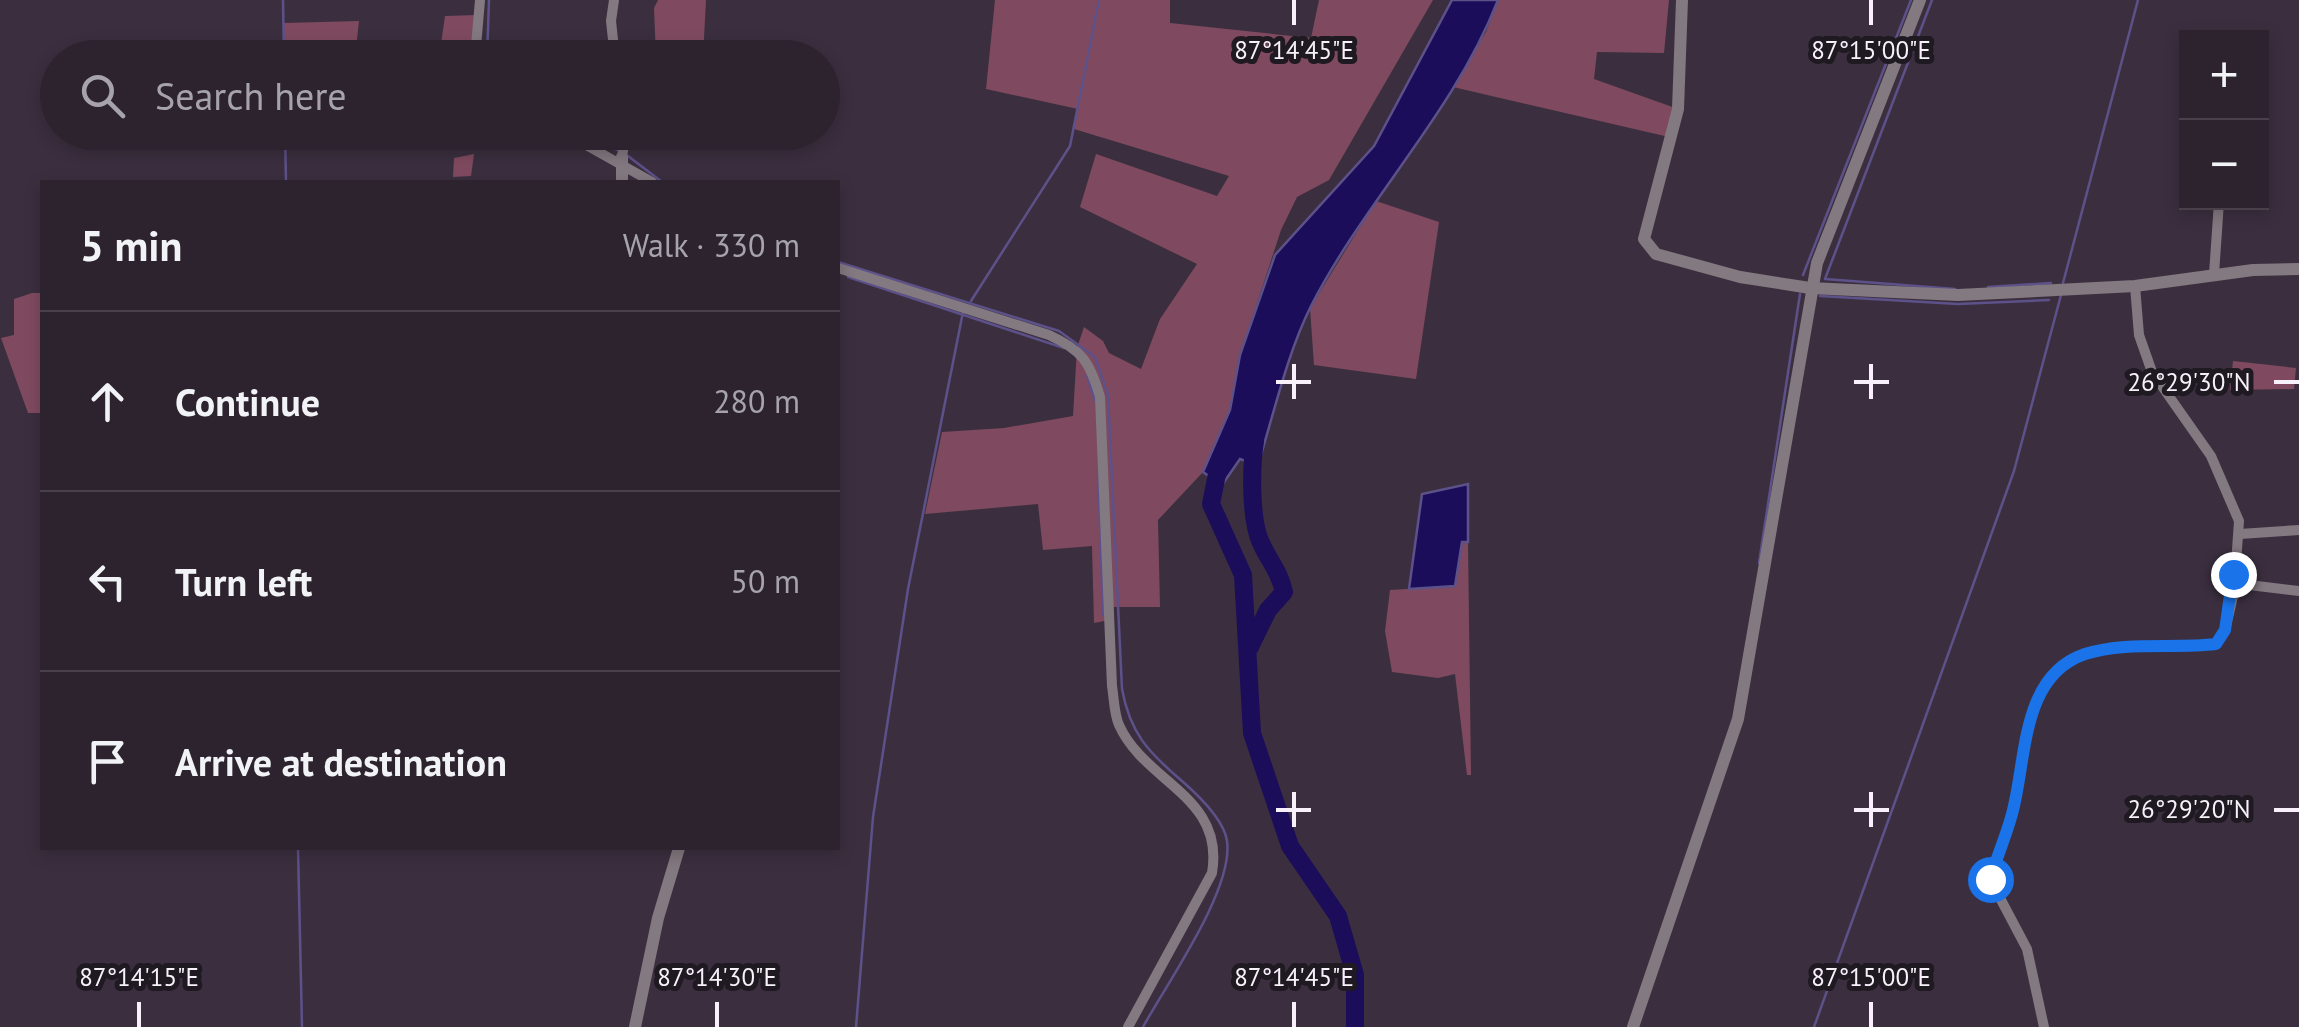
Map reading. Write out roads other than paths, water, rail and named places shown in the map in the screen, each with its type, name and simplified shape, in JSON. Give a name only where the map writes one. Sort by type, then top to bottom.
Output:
[{"type":"street","points":[[477,40],[480,0]]},
{"type":"street","points":[[613,40],[614,0]]},
{"type":"street","points":[[1682,0],[1678,109],[1644,239],[1656,254],[1740,276],[1810,288],[1958,295],[2135,286],[2214,274],[2299,270]]},
{"type":"street","points":[[1633,1027],[1738,719],[1810,288],[1920,0]]},
{"type":"street","points":[[608,150],[623,156],[650,180]]},
{"type":"street","points":[[622,180],[624,150]]},
{"type":"street","points":[[2214,274],[2218,210]]},
{"type":"street","points":[[840,269],[1049,336],[1077,348],[1090,361],[1100,396],[1112,686],[1118,724],[1137,751],[1190,800],[1214,838],[1215,855],[1212,872],[1128,1027]]},
{"type":"street","points":[[2044,1027],[2027,949],[1990,879],[2012,813],[2029,721],[2044,686],[2066,664],[2084,655],[2136,647],[2216,644],[2225,630],[2234,583],[2240,534],[2223,477],[2152,372],[2139,335],[2135,286]]},
{"type":"street","points":[[2240,534],[2299,530]]},
{"type":"street","points":[[2234,583],[2299,591]]},
{"type":"street","points":[[635,1027],[658,918],[679,850]]},
{"type":"waterway","points":[[283,0],[284,40]]},
{"type":"waterway","points":[[488,40],[489,0]]},
{"type":"waterway","points":[[971,301],[1070,146],[1099,0]]},
{"type":"waterway","points":[[1803,275],[1911,0]]},
{"type":"waterway","points":[[1932,0],[1825,279],[1955,289]]},
{"type":"waterway","points":[[2063,283],[2138,0]]},
{"type":"waterway","points":[[285,150],[286,180]]},
{"type":"waterway","points":[[628,156],[659,180]]},
{"type":"waterway","points":[[840,263],[1059,331],[1095,357],[1108,395],[1125,704],[1142,741],[1209,808],[1227,841],[1226,861],[1210,909],[1143,1027]]},
{"type":"waterway","points":[[848,277],[1064,348]]},
{"type":"waterway","points":[[1988,287],[2051,283]]},
{"type":"waterway","points":[[1759,563],[1800,294]]},
{"type":"waterway","points":[[1814,1027],[2014,471],[2061,295]]},
{"type":"waterway","points":[[1820,296],[1958,304],[2049,300]]},
{"type":"waterway","points":[[856,1027],[873,817],[908,589],[963,312]]},
{"type":"waterway","points":[[1087,376],[1095,401]]},
{"type":"waterway","points":[[1250,647],[1268,610],[1284,592],[1257,533],[1252,478],[1255,441]]},
{"type":"waterway","points":[[1220,459],[1211,504],[1243,575],[1252,733],[1290,846],[1338,916],[1355,975],[1355,1027]]},
{"type":"waterway","points":[[1098,464],[1103,615]]},
{"type":"waterway","points":[[298,850],[302,1027]]}]
